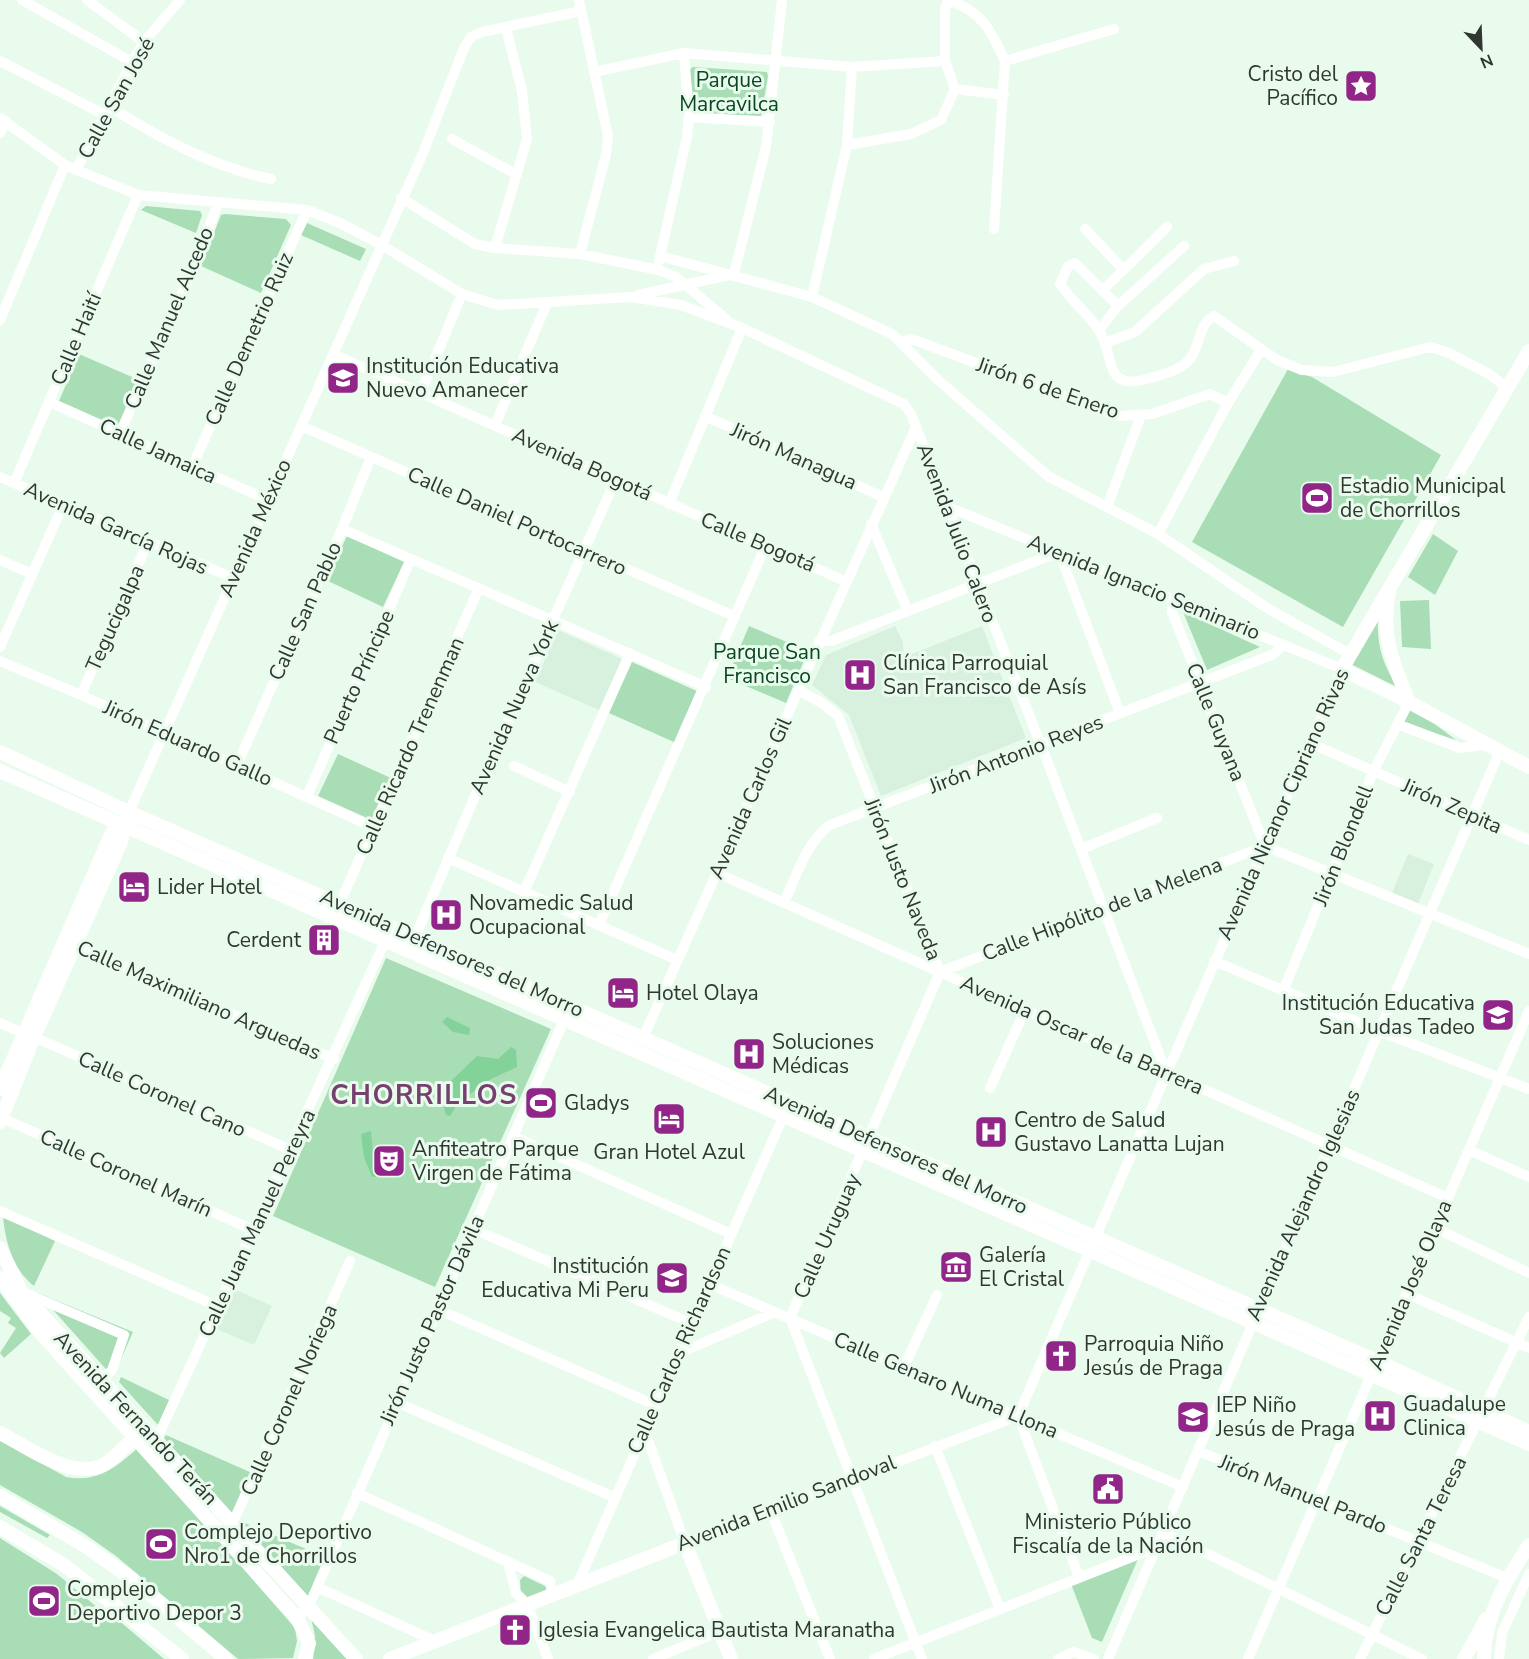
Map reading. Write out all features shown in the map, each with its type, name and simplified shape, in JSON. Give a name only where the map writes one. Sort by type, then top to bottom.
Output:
[{"type":"main road","name":"Avenida Nicanor Cipriano Rivas","points":[[1342,669],[1391,583],[1509,389],[1529,351]]},
{"type":"main road","points":[[1391,583],[1385,618],[1387,642],[1409,702]]},
{"type":"main road","points":[[1342,669],[1409,702],[1484,745],[1529,767]]},
{"type":"main road","name":"Avenida Defensores del Morro","points":[[0,752],[129,812],[1378,1361],[1481,1415],[1529,1444]]},
{"type":"main road","name":"Avenida Defensores del Morro","points":[[0,771],[1251,1324],[1372,1375],[1529,1432]]},
{"type":"main road","points":[[0,1089],[124,835],[123,826],[129,812]]},
{"type":"main road","points":[[0,1119],[28,1035]]},
{"type":"main road","name":"Avenida Fernando Terán","points":[[0,1250],[21,1291],[101,1382],[224,1537],[303,1613],[352,1656]]},
{"type":"main road","name":"Avenida Fernando Terán","points":[[0,1278],[39,1331],[144,1438],[233,1524],[303,1613],[309,1643],[305,1659]]},
{"type":"main road","points":[[0,1433],[74,1469],[90,1469],[105,1464],[144,1438]]},
{"type":"main road","points":[[0,1496],[87,1546],[132,1579],[226,1659]]},
{"type":"main road","points":[[0,1527],[64,1565],[182,1659]]},
{"type":"main road","points":[[685,1543],[731,1659]]},
{"type":"main road","name":"Avenida Emilio Sandoval","points":[[390,1659],[685,1543]]},
{"type":"main road","points":[[1464,1659],[1495,1605],[1507,1578],[1529,1545]]},
{"type":"main road","points":[[1484,1659],[1486,1637],[1495,1605]]},
{"type":"street","points":[[22,0],[132,62]]},
{"type":"street","points":[[87,0],[144,42]]},
{"type":"street","name":"Calle San José","points":[[0,320],[71,167],[107,111],[144,42],[180,0]]},
{"type":"street","points":[[734,274],[770,122],[782,0]]},
{"type":"street","points":[[847,145],[924,129],[941,120],[955,89],[945,61],[945,9],[949,0],[979,15],[995,38],[1005,61],[994,229]]},
{"type":"street","points":[[580,6],[608,136],[606,155],[580,254]]},
{"type":"street","name":"Avenida México","points":[[129,812],[380,244],[423,153],[464,48],[471,37],[580,6]]},
{"type":"street","points":[[495,248],[527,139],[522,91],[506,28]]},
{"type":"street","points":[[1005,61],[1114,29]]},
{"type":"street","points":[[659,270],[660,256],[687,137],[689,117],[684,53]]},
{"type":"street","points":[[594,72],[684,53],[852,67],[945,61]]},
{"type":"street","points":[[0,61],[107,111],[172,145],[240,171],[271,179]]},
{"type":"street","points":[[812,297],[847,145],[852,67]]},
{"type":"street","points":[[955,89],[1004,95]]},
{"type":"street","points":[[689,117],[770,122]]},
{"type":"street","points":[[0,133],[3,120]]},
{"type":"street","name":"Avenida Julio Calero","points":[[3,120],[71,167],[138,195],[307,210],[340,223],[380,244],[462,294],[498,305],[632,297],[734,274]]},
{"type":"street","points":[[452,139],[517,175]]},
{"type":"street","name":"Calle Haití","points":[[14,483],[138,195]]},
{"type":"street","points":[[401,198],[475,244],[495,248],[580,254],[659,270],[688,285],[729,322]]},
{"type":"street","name":"Calle Manuel Alcedo","points":[[120,433],[195,264],[218,203]]},
{"type":"street","name":"Calle Demetrio Ruiz","points":[[192,467],[307,210]]},
{"type":"street","points":[[1102,291],[1167,227]]},
{"type":"street","points":[[1085,228],[1123,269]]},
{"type":"street","points":[[1099,330],[1118,306],[1184,246]]},
{"type":"street","points":[[660,256],[734,274],[812,297],[892,334],[903,342],[937,379],[1037,468],[1060,484],[1158,534],[1267,608],[1350,654]]},
{"type":"street","points":[[1105,343],[1135,332],[1204,269],[1234,261]]},
{"type":"street","points":[[1118,306],[1075,263],[1068,266],[1060,279],[1067,294],[1099,330],[1105,343],[1112,372],[1119,380],[1131,383],[1175,371],[1191,358],[1203,327],[1214,316],[1261,350],[1291,366],[1322,373],[1430,347],[1468,363],[1509,389]]},
{"type":"street","points":[[421,392],[462,294]]},
{"type":"street","name":"Avenida Julio Calero","points":[[632,297],[681,305],[729,322],[904,404],[916,427],[1041,744],[1166,1072]]},
{"type":"street","points":[[333,354],[494,425],[547,303]]},
{"type":"street","points":[[670,504],[742,328]]},
{"type":"street","name":"Jirón 6 de Enero","points":[[903,342],[911,339],[917,341],[1106,412],[1141,416],[1205,394],[1213,394],[1228,404]]},
{"type":"street","points":[[1158,534],[1228,404],[1261,350]]},
{"type":"street","name":"Calle Jamaica","points":[[49,402],[268,500]]},
{"type":"street","name":"Jirón Managua","points":[[705,416],[883,497]]},
{"type":"street","points":[[1107,507],[1141,416]]},
{"type":"street","name":"Avenida Bogotá","points":[[494,425],[670,504]]},
{"type":"street","name":"Calle Daniel Portocarrero","points":[[301,426],[735,616]]},
{"type":"street","name":"Avenida Carlos Gil","points":[[643,1038],[845,581],[916,427]]},
{"type":"street","name":"Calle San Pablo","points":[[237,765],[342,529],[371,457]]},
{"type":"street","name":"Avenida García Rojas","points":[[0,477],[233,578]]},
{"type":"street","name":"Avenida Nueva York","points":[[409,951],[552,620],[616,479]]},
{"type":"street","name":"Calle Bogotá","points":[[670,504],[845,581]]},
{"type":"street","points":[[0,647],[63,505]]},
{"type":"street","name":"Avenida Ignacio Seminario","points":[[946,506],[1342,669]]},
{"type":"street","points":[[871,524],[908,611]]},
{"type":"street","points":[[342,529],[706,687]]},
{"type":"street","name":"Tegucigalpa","points":[[81,695],[148,542]]},
{"type":"street","points":[[599,925],[706,687],[766,545]]},
{"type":"street","points":[[819,641],[831,641],[1059,552],[1120,713]]},
{"type":"street","name":"Puerto Príncipe","points":[[307,796],[411,559]]},
{"type":"street","points":[[0,560],[32,574]]},
{"type":"street","name":"Calle Ricardo Trenenman","points":[[340,903],[479,588]]},
{"type":"street","name":"Calle Guyana","points":[[1173,598],[1172,612],[1264,846]]},
{"type":"street","name":"Jirón Antonio Reyes","points":[[784,903],[819,833],[830,825],[1272,655],[1284,645]]},
{"type":"street","points":[[524,892],[630,653]]},
{"type":"street","name":"Jirón Eduardo Gallo","points":[[0,661],[81,695],[375,828]]},
{"type":"street","name":"Avenida Nicanor Cipriano Rivas","points":[[1089,1252],[1342,669]]},
{"type":"street","name":"Jirón Justo Naveda","points":[[798,690],[822,702],[838,716],[940,972],[864,1153]]},
{"type":"street","name":"Jirón Blondell","points":[[1283,991],[1374,770],[1409,702]]},
{"type":"street","points":[[1397,724],[1460,747],[1484,745]]},
{"type":"street","name":"Jirón Zepita","points":[[1310,743],[1529,840]]},
{"type":"street","name":"Avenida Alejandro Iglesias","points":[[1108,1659],[1499,753]]},
{"type":"street","points":[[514,766],[570,792]]},
{"type":"street","points":[[1081,849],[1157,818]]},
{"type":"street","points":[[1264,846],[1529,954]]},
{"type":"street","name":"Calle Hipólito de la Melena","points":[[940,972],[1264,846]]},
{"type":"street","points":[[448,858],[677,960]]},
{"type":"street","name":"Avenida Oscar de la Barrera","points":[[717,873],[1448,1198]]},
{"type":"street","name":"Calle Juan Manuel Pereyra","points":[[144,1438],[161,1430],[251,1229],[334,1059],[392,927]]},
{"type":"street","name":"Calle Maximiliano Arguedas","points":[[70,943],[334,1059]]},
{"type":"street","points":[[1214,961],[1379,1031],[1501,1076],[1529,1089]]},
{"type":"street","points":[[990,1088],[1025,1010]]},
{"type":"street","name":"Avenida José Olaya","points":[[1248,1659],[1529,1011]]},
{"type":"street","name":"Jirón Justo Pastor Dávila","points":[[303,1613],[317,1587],[564,1020]]},
{"type":"street","name":"Calle Coronel Cano","points":[[0,1023],[291,1150]]},
{"type":"street","name":"Calle Carlos Richardson","points":[[577,1585],[677,1353],[783,1117]]},
{"type":"street","name":"Calle Coronel Marín","points":[[0,1119],[251,1229]]},
{"type":"street","points":[[513,1136],[730,1234]]},
{"type":"street","points":[[1469,1150],[1529,1178]]},
{"type":"street","name":"Calle Uruguay","points":[[790,1318],[864,1153]]},
{"type":"street","points":[[0,1210],[217,1306]]},
{"type":"street","points":[[1435,1228],[1529,1273]]},
{"type":"street","points":[[473,1229],[691,1323]]},
{"type":"street","points":[[1079,1577],[1018,1416],[1089,1252]]},
{"type":"street","name":"Calle Coronel Noriega","points":[[224,1537],[233,1524],[350,1261]]},
{"type":"street","name":"Calle Genaro Numa Llona","points":[[709,1284],[1183,1487]]},
{"type":"street","points":[[21,1291],[124,1335],[112,1370],[101,1382]]},
{"type":"street","points":[[1407,1294],[1529,1348]]},
{"type":"street","points":[[904,1367],[937,1295]]},
{"type":"street","points":[[437,1309],[655,1405]]},
{"type":"street","points":[[677,1353],[775,1312]]},
{"type":"street","name":"Calle Santa Teresa","points":[[1360,1659],[1529,1317]]},
{"type":"street","points":[[790,1318],[922,1659]]},
{"type":"street","points":[[396,1402],[614,1497]]},
{"type":"street","name":"Avenida Emilio Sandoval","points":[[685,1543],[1018,1416]]},
{"type":"street","points":[[644,1429],[685,1543]]},
{"type":"street","points":[[935,1446],[1000,1609]]},
{"type":"street","name":"Jirón Manuel Pardo","points":[[1198,1451],[1507,1578]]},
{"type":"street","points":[[357,1493],[550,1581],[552,1595]]},
{"type":"street","points":[[770,1509],[830,1659]]},
{"type":"street","points":[[1163,1532],[1422,1659]]},
{"type":"street","points":[[874,1659],[1157,1547]]},
{"type":"street","points":[[508,1563],[516,1593],[527,1604],[548,1659]]},
{"type":"street","points":[[1499,1659],[1502,1633],[1529,1574]]},
{"type":"street","points":[[317,1587],[435,1641]]},
{"type":"street","points":[[653,1659],[720,1631]]},
{"type":"street","points":[[1058,1659],[1073,1652],[1094,1659]]},
{"type":"shaded area","points":[[895,626],[903,642],[904,666],[907,656],[982,626],[1026,738],[881,796],[849,715],[812,685],[826,655]]},
{"type":"shaded area","points":[[558,630],[622,659],[599,710],[535,682]]},
{"type":"shaded area","points":[[1408,854],[1434,864],[1418,904],[1392,893]]},
{"type":"shaded area","points":[[447,1017],[470,1028],[469,1035],[453,1032],[442,1022]]},
{"type":"shaded area","points":[[511,1047],[516,1050],[517,1067],[489,1080],[458,1103],[450,1116],[446,1115],[442,1100],[450,1082],[477,1056],[498,1059]]},
{"type":"shaded area","points":[[371,1131],[373,1156],[380,1176],[372,1177],[364,1157],[361,1134]]},
{"type":"shaded area","points":[[234,1289],[272,1306],[254,1345],[217,1329]]},
{"type":"green space","name":"Parque Marcavilca","points":[[693,67],[767,72],[761,116],[701,114],[696,108],[688,71]]},
{"type":"green space","points":[[146,206],[200,211],[202,215],[196,233],[141,210]]},
{"type":"green space","points":[[221,215],[286,219],[291,225],[261,293],[201,266]]},
{"type":"green space","points":[[307,223],[366,249],[360,261],[301,235]]},
{"type":"green space","points":[[79,354],[139,380],[118,427],[59,401]]},
{"type":"green space","name":"Estadio Municipal de Chorrillos","points":[[1288,369],[1312,377],[1441,455],[1343,627],[1192,542]]},
{"type":"green space","points":[[1433,534],[1458,551],[1435,595],[1408,577]]},
{"type":"green space","points":[[347,536],[404,562],[383,607],[326,580]]},
{"type":"green space","points":[[1429,600],[1431,649],[1402,647],[1400,601]]},
{"type":"green space","points":[[1378,608],[1380,649],[1397,687],[1349,663]]},
{"type":"green space","points":[[1183,612],[1260,647],[1207,670]]},
{"type":"green space","name":"Parque San Francisco","points":[[749,626],[808,651],[786,703],[727,678]]},
{"type":"green space","points":[[632,662],[699,692],[676,743],[609,713]]},
{"type":"green space","points":[[1412,707],[1456,740],[1404,723],[1404,718]]},
{"type":"green space","points":[[338,754],[393,779],[374,821],[318,796]]},
{"type":"green space","points":[[386,958],[551,1029],[435,1287],[273,1216]]},
{"type":"green space","points":[[3,1216],[55,1241],[34,1286],[21,1272],[11,1254]]},
{"type":"green space","points":[[0,1293],[31,1334],[4,1358],[0,1353],[16,1328],[8,1323],[11,1318],[0,1311]]},
{"type":"green space","points":[[38,1293],[133,1332],[113,1377]]},
{"type":"green space","points":[[121,1377],[169,1400],[158,1425],[119,1382]]},
{"type":"green space","points":[[166,1435],[252,1473],[233,1516],[162,1441]]},
{"type":"green space","name":"Complejo Deportivo Nro1 de Chorrillos","points":[[0,1440],[66,1477],[77,1478],[88,1478],[106,1472],[138,1448],[295,1628],[297,1641],[293,1658],[238,1659],[116,1556],[82,1532],[0,1485]]},
{"type":"green space","points":[[0,1506],[50,1535],[47,1538],[0,1512]]},
{"type":"green space","points":[[238,1520],[325,1557],[307,1599]]},
{"type":"green space","name":"Complejo Deportivo Depor 3","points":[[0,1538],[57,1574],[98,1608],[103,1607],[164,1659],[0,1659]]},
{"type":"green space","points":[[1138,1559],[1102,1642],[1092,1638],[1071,1584]]},
{"type":"green space","points":[[524,1576],[548,1589],[525,1598],[521,1596],[520,1580]]},
{"type":"green space","points":[[311,1618],[347,1659],[313,1659],[315,1636]]},
{"type":"place","name":"Cristo del Pacífico","points":[[1361,86]]},
{"type":"place","name":"Institución Educativa Nuevo Amanecer","points":[[343,378]]},
{"type":"place","name":"Estadio Municipal de Chorrillos","points":[[1317,498]]},
{"type":"place","name":"Clínica Parroquial San Francisco de Asís","points":[[860,675]]},
{"type":"place","name":"Lider Hotel","points":[[134,887]]},
{"type":"place","name":"Novamedic Salud Ocupacional","points":[[446,915]]},
{"type":"place","name":"Cerdent","points":[[324,940]]},
{"type":"place","name":"Hotel Olaya","points":[[623,993]]},
{"type":"place","name":"Institución Educativa San Judas Tadeo","points":[[1498,1015]]},
{"type":"place","name":"Soluciones Médicas","points":[[749,1054]]},
{"type":"place","name":"Gladys","points":[[541,1103]]},
{"type":"place","name":"Gran Hotel Azul","points":[[669,1119]]},
{"type":"place","name":"Centro de Salud Gustavo Lanatta Lujan","points":[[991,1132]]},
{"type":"place","name":"Anfiteatro Parque Virgen de Fátima","points":[[389,1161]]},
{"type":"place","name":"Galería El Cristal","points":[[956,1267]]},
{"type":"place","name":"Institución Educativa Mi Peru","points":[[672,1278]]},
{"type":"place","name":"Parroquia Niño Jesús de Praga","points":[[1061,1356]]},
{"type":"place","name":"Guadalupe Clinica","points":[[1380,1416]]},
{"type":"place","name":"IEP Niño Jesús de Praga","points":[[1193,1417]]},
{"type":"place","name":"Ministerio Público Fiscalía de la Nación","points":[[1108,1489]]},
{"type":"place","name":"Complejo Deportivo Nro1 de Chorrillos","points":[[161,1544]]},
{"type":"place","name":"Complejo Deportivo Depor 3","points":[[44,1601]]},
{"type":"place","name":"Iglesia Evangelica Bautista Maranatha","points":[[515,1630]]},
{"type":"district","name":"CHORRILLOS","points":[[424,1095]]}]
